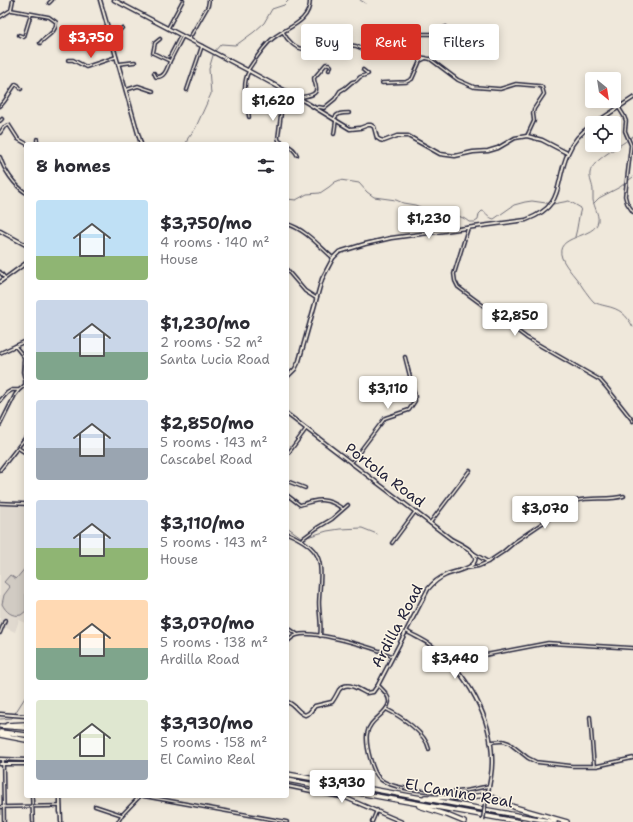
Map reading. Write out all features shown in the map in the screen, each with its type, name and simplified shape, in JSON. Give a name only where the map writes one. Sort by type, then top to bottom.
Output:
[{"type":"highway","points":[[0,726],[24,724]]},
{"type":"highway","points":[[0,726],[24,728]]},
{"type":"highway","points":[[0,734],[24,734]]},
{"type":"highway","points":[[0,734],[24,740]]},
{"type":"highway","name":"El Camino Real","points":[[289,774],[555,822]]},
{"type":"highway","name":"El Camino Real","points":[[289,780],[520,822]]},
{"type":"highway","points":[[407,796],[453,799],[487,795],[514,808],[567,822]]},
{"type":"highway","points":[[402,801],[464,822]]},
{"type":"street","points":[[11,10],[12,0]]},
{"type":"street","points":[[49,3],[52,0]]},
{"type":"street","points":[[100,0],[140,142]]},
{"type":"street","points":[[114,0],[317,108],[350,129],[371,125],[374,128],[377,138],[380,140],[384,141],[396,136],[408,136],[440,154],[455,156],[473,152],[488,151],[498,148],[515,138],[527,136],[542,140],[568,153]]},
{"type":"street","points":[[168,28],[183,0]]},
{"type":"street","points":[[189,39],[210,0]]},
{"type":"street","points":[[249,117],[245,85],[246,77],[249,71],[270,41],[305,17],[309,9],[310,0]]},
{"type":"street","points":[[0,17],[11,10],[49,17],[56,22],[55,28],[48,38],[40,43]]},
{"type":"street","points":[[19,35],[24,36],[31,14]]},
{"type":"street","points":[[111,39],[122,28]]},
{"type":"street","points":[[283,32],[291,42],[301,49],[308,49],[318,43],[329,47],[335,47],[340,44],[361,48]]},
{"type":"street","points":[[170,56],[182,35]]},
{"type":"street","points":[[154,73],[156,77],[160,78],[164,75],[182,35]]},
{"type":"street","points":[[112,44],[116,42],[119,36]]},
{"type":"street","points":[[160,39],[155,43],[152,53],[170,62]]},
{"type":"street","points":[[187,90],[202,46]]},
{"type":"street","points":[[68,60],[73,60],[86,67],[116,57]]},
{"type":"street","points":[[421,57],[430,59],[458,80],[474,87],[500,89],[516,84],[540,86],[544,94],[534,109],[534,120],[527,136]]},
{"type":"street","points":[[382,83],[406,82],[412,79],[420,61],[426,58]]},
{"type":"street","points":[[118,64],[135,62]]},
{"type":"street","points":[[298,98],[314,94],[316,91],[314,78],[326,64],[330,64],[331,66],[329,70]]},
{"type":"street","points":[[317,108],[324,108],[335,99],[340,91],[360,77],[368,74],[363,70]]},
{"type":"street","points":[[0,106],[6,101],[10,91],[16,84],[21,89]]},
{"type":"street","points":[[126,90],[138,86],[153,91]]},
{"type":"street","points":[[281,142],[278,138],[284,90]]},
{"type":"street","points":[[621,107],[633,98]]},
{"type":"street","points":[[607,116],[619,108],[626,120],[625,130],[631,145],[625,196],[627,203],[633,212]]},
{"type":"street","points":[[334,134],[336,115],[340,113],[349,113]]},
{"type":"street","points":[[0,133],[4,127],[9,125],[18,139],[24,142]]},
{"type":"street","points":[[289,375],[299,361],[322,279],[334,258],[343,250],[382,240],[526,220],[534,217],[545,210],[553,201],[558,190],[568,153],[578,136],[585,130]]},
{"type":"street","points":[[289,146],[296,152],[297,155]]},
{"type":"street","points":[[0,157],[4,169],[24,191]]},
{"type":"street","points":[[289,225],[303,232],[334,258]]},
{"type":"street","points":[[468,228],[454,274],[458,287],[527,338],[600,380],[633,421]]},
{"type":"street","points":[[0,231],[24,244]]},
{"type":"street","points":[[0,282],[24,264]]},
{"type":"street","points":[[0,272],[5,278]]},
{"type":"street","points":[[289,272],[305,291],[316,298]]},
{"type":"street","points":[[0,353],[24,342]]},
{"type":"street","points":[[16,346],[24,355]]},
{"type":"street","points":[[351,463],[385,418],[406,412],[413,406],[415,396],[405,357]]},
{"type":"street","points":[[24,366],[24,378]]},
{"type":"street","points":[[0,425],[15,395],[24,387]]},
{"type":"street","points":[[0,401],[10,391],[19,390]]},
{"type":"street","name":"Portola Road","points":[[289,416],[415,512],[452,539],[488,562]]},
{"type":"street","points":[[289,452],[306,429]]},
{"type":"street","points":[[0,470],[24,440]]},
{"type":"street","points":[[18,448],[24,452]]},
{"type":"street","points":[[430,523],[470,470]]},
{"type":"street","points":[[289,482],[304,488]]},
{"type":"street","name":"Ardilla Road","points":[[289,703],[294,706],[300,713],[306,714],[315,706],[332,702],[340,690],[345,686],[354,686],[368,693],[373,692],[378,685],[423,596],[431,585],[446,575],[488,562],[575,501],[583,499],[609,499],[624,496]]},
{"type":"street","points":[[289,497],[300,505],[310,500],[320,500],[338,505],[343,509]]},
{"type":"street","points":[[0,503],[24,504]]},
{"type":"street","points":[[302,539],[332,519],[348,504]]},
{"type":"street","points":[[392,543],[415,512]]},
{"type":"street","points":[[289,534],[302,539],[314,549],[319,562],[321,577],[319,603],[320,636]]},
{"type":"street","points":[[468,568],[475,561],[471,552]]},
{"type":"street","points":[[0,633],[5,620]]},
{"type":"street","points":[[289,628],[298,635],[320,636],[363,645],[392,656]]},
{"type":"street","points":[[406,631],[432,647],[450,664],[467,685],[484,720],[490,742],[492,761],[482,821]]},
{"type":"street","points":[[289,641],[298,635]]},
{"type":"street","points":[[450,664],[454,661],[548,643],[633,648]]},
{"type":"street","points":[[378,685],[388,697],[388,703],[386,709],[371,724],[367,732],[368,750],[373,768],[378,777],[392,786],[442,792],[457,792],[489,786]]},
{"type":"street","points":[[386,709],[399,715],[426,740],[429,748]]},
{"type":"street","points":[[0,714],[24,716]]},
{"type":"street","points":[[590,716],[594,766]]},
{"type":"street","points":[[490,742],[503,741],[509,743],[528,758],[536,762],[572,766],[594,766],[633,758]]},
{"type":"street","points":[[4,822],[1,760],[24,760]]},
{"type":"street","points":[[1,764],[24,764]]},
{"type":"street","points":[[289,786],[346,798],[402,822]]},
{"type":"street","points":[[32,798],[33,822]]},
{"type":"street","points":[[60,798],[61,822]]},
{"type":"street","points":[[60,798],[60,813]]},
{"type":"street","points":[[118,822],[136,798]]},
{"type":"street","points":[[154,798],[287,822]]},
{"type":"street","points":[[0,807],[59,806]]},
{"type":"street","points":[[95,806],[122,815]]},
{"type":"street","points":[[372,822],[377,810]]},
{"type":"shaded area","points":[[0,504],[24,506],[24,622],[19,620],[15,632],[4,627],[0,638]]},
{"type":"shaded area","points":[[24,569],[24,613],[21,615],[12,615],[7,612],[2,604],[4,595],[10,587],[4,582],[10,575],[16,579]]},
{"type":"waterway","points":[[187,142],[195,129],[211,94],[209,69],[214,52],[221,44],[235,45],[239,43],[264,23],[272,9],[284,5],[289,0]]},
{"type":"waterway","points":[[360,0],[365,3]]},
{"type":"waterway","points":[[633,136],[601,158],[592,168],[590,178],[593,189],[593,200],[598,216],[596,227],[569,240],[561,250],[562,258],[569,270],[594,302],[619,311],[625,315],[633,327]]},
{"type":"waterway","points":[[594,203],[599,198],[620,187],[633,177]]},
{"type":"waterway","points":[[289,199],[296,200],[307,194],[320,193],[340,180],[359,183],[374,197],[396,200],[415,205],[430,211],[436,217],[440,218],[443,214],[454,215],[469,222],[475,222],[478,220],[479,214],[482,211],[494,219],[514,205],[525,202],[532,201],[553,204],[569,201],[581,208],[575,237]]},
{"type":"waterway","points":[[289,528],[301,537],[307,537],[340,529],[362,528],[377,534]]},
{"type":"waterway","points":[[0,719],[12,718],[24,699]]}]
